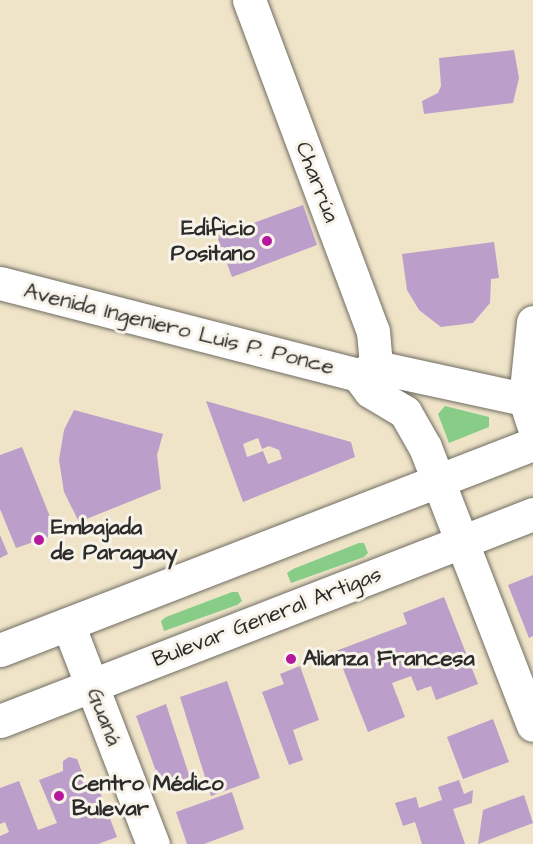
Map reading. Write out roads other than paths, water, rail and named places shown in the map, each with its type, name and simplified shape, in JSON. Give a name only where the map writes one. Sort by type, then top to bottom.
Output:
[{"type":"street","name":"Charrúa","points":[[249,0],[373,330],[367,371]]},
{"type":"street","name":"Avenida Ingeniero Luis P. Ponce","points":[[0,284],[530,408]]},
{"type":"street","points":[[530,408],[533,322]]},
{"type":"street","name":"Avenida Ingeniero Luis P. Ponce","points":[[367,371],[370,391],[405,412],[438,481]]},
{"type":"street","points":[[0,650],[533,444]]},
{"type":"street","points":[[438,481],[533,725]]},
{"type":"street","name":"Bulevar General Artigas","points":[[0,721],[533,514]]},
{"type":"street","name":"Guaná","points":[[68,624],[153,844]]},
{"type":"place","name":"Edificio Positano","points":[[267,241]]},
{"type":"place","name":"Embajada de Paraguay","points":[[39,540]]},
{"type":"place","name":"Alianza Francesa","points":[[291,659]]},
{"type":"place","name":"Centro Médico Bulevar","points":[[59,796]]}]
